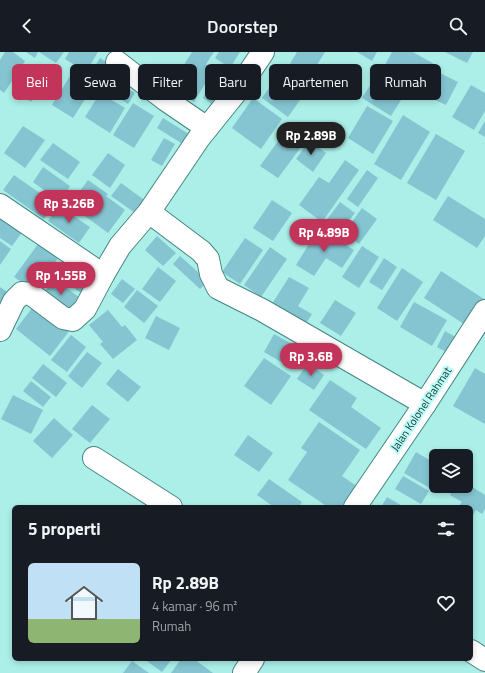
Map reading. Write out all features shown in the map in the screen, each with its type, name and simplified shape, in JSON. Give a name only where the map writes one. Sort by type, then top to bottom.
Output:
[{"type":"street","points":[[0,330],[14,301],[22,293],[31,294],[63,318],[73,320],[85,309],[120,246],[149,212],[207,128],[236,92],[263,52]]},
{"type":"street","points":[[117,62],[166,100],[207,128]]},
{"type":"street","points":[[0,205],[103,275]]},
{"type":"street","points":[[149,212],[201,251],[208,259],[211,274],[218,288],[262,310],[425,404]]},
{"type":"street","name":"Jalan Kolonel Rahmat","points":[[356,505],[425,404],[485,311]]},
{"type":"street","points":[[94,458],[168,505]]},
{"type":"street","points":[[473,652],[485,660]]},
{"type":"street","points":[[244,673],[252,661]]},
{"type":"building","points":[[5,52],[13,52],[25,61],[23,64],[12,64],[12,81],[4,93],[0,90],[0,60]]},
{"type":"building","points":[[26,52],[38,52],[35,58]]},
{"type":"building","points":[[39,52],[64,52],[56,63]]},
{"type":"building","points":[[69,52],[98,52],[91,64],[73,64],[65,59]]},
{"type":"building","points":[[192,52],[214,52],[205,64],[205,84],[197,97],[197,64],[184,64]]},
{"type":"building","points":[[219,52],[240,52],[232,64],[224,64],[215,58]]},
{"type":"building","points":[[297,52],[325,52],[317,64],[290,64]]},
{"type":"building","points":[[357,52],[377,52],[372,61]]},
{"type":"building","points":[[392,52],[413,52],[434,64],[386,64]]},
{"type":"building","points":[[445,52],[473,52],[467,63]]},
{"type":"building","points":[[100,58],[110,64],[96,64]]},
{"type":"building","points":[[441,74],[458,82],[446,105],[435,100],[441,100]]},
{"type":"building","points":[[70,76],[70,100],[85,100],[73,118],[52,105],[55,100],[62,100],[62,89]]},
{"type":"building","points":[[370,85],[370,100],[401,100],[391,116],[362,98]]},
{"type":"building","points":[[471,85],[485,93],[485,111],[474,130],[452,117]]},
{"type":"building","points":[[269,88],[269,100],[300,100],[288,117],[262,98]]},
{"type":"building","points":[[130,90],[135,93],[128,104],[122,100],[130,100]]},
{"type":"building","points":[[96,100],[112,100],[125,108],[110,133],[85,117]]},
{"type":"building","points":[[206,100],[219,100],[215,106]]},
{"type":"building","points":[[252,100],[256,100],[282,119],[261,149],[232,128]]},
{"type":"building","points":[[133,103],[154,116],[134,148],[113,135]]},
{"type":"building","points":[[367,106],[393,121],[373,154],[348,138]]},
{"type":"building","points":[[403,115],[430,132],[401,180],[374,164]]},
{"type":"building","points":[[163,118],[192,136],[186,146],[157,128]]},
{"type":"building","points":[[485,121],[485,137],[478,133]]},
{"type":"building","points":[[23,126],[45,140],[25,168],[4,153]]},
{"type":"building","points":[[289,126],[307,139],[278,178],[260,166]]},
{"type":"building","points":[[436,134],[465,151],[436,200],[407,183]]},
{"type":"building","points":[[164,138],[175,144],[162,166],[151,160]]},
{"type":"building","points":[[309,141],[326,153],[313,172],[296,159]]},
{"type":"building","points":[[53,143],[80,162],[68,179],[40,160]]},
{"type":"building","points":[[108,153],[125,165],[110,188],[92,175]]},
{"type":"building","points":[[345,160],[359,170],[322,222],[299,205],[319,177],[329,183]]},
{"type":"building","points":[[43,167],[70,186],[60,202],[33,182]]},
{"type":"building","points":[[367,170],[378,178],[358,207],[347,199]]},
{"type":"building","points":[[14,175],[54,203],[44,219],[3,190]]},
{"type":"building","points":[[88,180],[108,194],[106,196],[125,210],[108,233],[70,205]]},
{"type":"building","points":[[121,183],[147,202],[138,215],[111,196]]},
{"type":"building","points":[[448,196],[485,219],[485,236],[477,248],[433,220]]},
{"type":"building","points":[[272,200],[292,213],[273,241],[253,228]]},
{"type":"building","points":[[340,202],[355,213],[340,232],[325,222]]},
{"type":"building","points":[[59,206],[90,227],[79,243],[48,221]]},
{"type":"building","points":[[362,208],[377,219],[359,244],[344,233]]},
{"type":"building","points":[[0,209],[26,227],[12,246],[0,238]]},
{"type":"building","points":[[319,228],[354,250],[342,268],[326,258],[314,276],[296,265]]},
{"type":"building","points":[[157,236],[176,253],[163,266],[145,250]]},
{"type":"building","points":[[245,238],[263,250],[240,284],[222,272]]},
{"type":"building","points":[[41,240],[61,254],[35,291],[14,277]]},
{"type":"building","points":[[0,241],[11,249],[0,265]]},
{"type":"building","points":[[362,246],[379,257],[359,288],[342,277]]},
{"type":"building","points":[[270,247],[287,259],[261,297],[244,285]]},
{"type":"building","points":[[180,256],[208,281],[200,289],[173,264]]},
{"type":"building","points":[[384,258],[397,267],[382,290],[369,282]]},
{"type":"building","points":[[69,259],[96,278],[84,295],[57,276]]},
{"type":"building","points":[[158,267],[176,281],[160,302],[142,289]]},
{"type":"building","points":[[402,268],[423,282],[397,321],[377,308]]},
{"type":"building","points":[[441,271],[484,299],[467,326],[424,298]]},
{"type":"building","points":[[289,277],[309,288],[298,306],[312,314],[304,327],[270,307]]},
{"type":"building","points":[[54,279],[79,297],[68,312],[43,294]]},
{"type":"building","points":[[122,279],[135,289],[123,303],[111,294]]},
{"type":"building","points":[[0,287],[12,295],[0,312]]},
{"type":"building","points":[[137,290],[158,306],[144,323],[124,307]]},
{"type":"building","points":[[335,300],[356,313],[341,336],[320,323]]},
{"type":"building","points":[[414,302],[447,320],[432,346],[400,327]]},
{"type":"building","points":[[36,303],[70,330],[50,356],[16,329]]},
{"type":"building","points":[[108,310],[122,327],[125,325],[137,340],[113,359],[100,344],[103,342],[89,325]]},
{"type":"building","points":[[156,316],[180,328],[169,350],[145,338]]},
{"type":"building","points":[[445,331],[459,339],[451,355],[437,347]]},
{"type":"building","points":[[274,334],[292,344],[281,362],[264,352]]},
{"type":"building","points":[[71,335],[86,347],[67,372],[51,360]]},
{"type":"building","points":[[87,352],[102,363],[82,388],[68,376]]},
{"type":"building","points":[[264,358],[291,376],[271,405],[244,386]]},
{"type":"building","points":[[308,363],[324,375],[314,390],[297,379]]},
{"type":"building","points":[[43,364],[67,383],[56,397],[32,378]]},
{"type":"building","points":[[475,368],[485,374],[485,424],[453,406]]},
{"type":"building","points":[[118,369],[141,387],[128,402],[106,384]]},
{"type":"building","points":[[330,380],[357,398],[351,407],[381,428],[366,449],[309,410]]},
{"type":"building","points":[[31,381],[51,397],[43,407],[23,391]]},
{"type":"building","points":[[13,395],[43,410],[31,434],[1,419]]},
{"type":"building","points":[[92,405],[110,419],[90,443],[72,429]]},
{"type":"building","points":[[54,418],[73,435],[52,458],[33,441]]},
{"type":"building","points":[[319,422],[360,450],[342,476],[358,487],[345,505],[325,505],[288,480],[307,452],[301,448]]},
{"type":"building","points":[[248,435],[273,453],[259,472],[234,455]]},
{"type":"building","points":[[416,452],[429,460],[429,488],[404,473]]},
{"type":"building","points":[[403,476],[429,491],[421,504],[395,489]]},
{"type":"building","points":[[269,479],[302,502],[300,505],[271,505],[257,495]]},
{"type":"building","points":[[473,487],[485,495],[485,509],[482,514],[476,510],[473,515],[473,505],[460,505],[462,502],[450,495],[451,493],[473,493]]},
{"type":"building","points":[[387,497],[401,505],[382,505]]},
{"type":"building","points":[[132,661],[149,673],[123,673]]},
{"type":"building","points":[[147,661],[170,661],[162,672]]},
{"type":"building","points":[[180,661],[197,661],[213,673],[171,673]]}]
